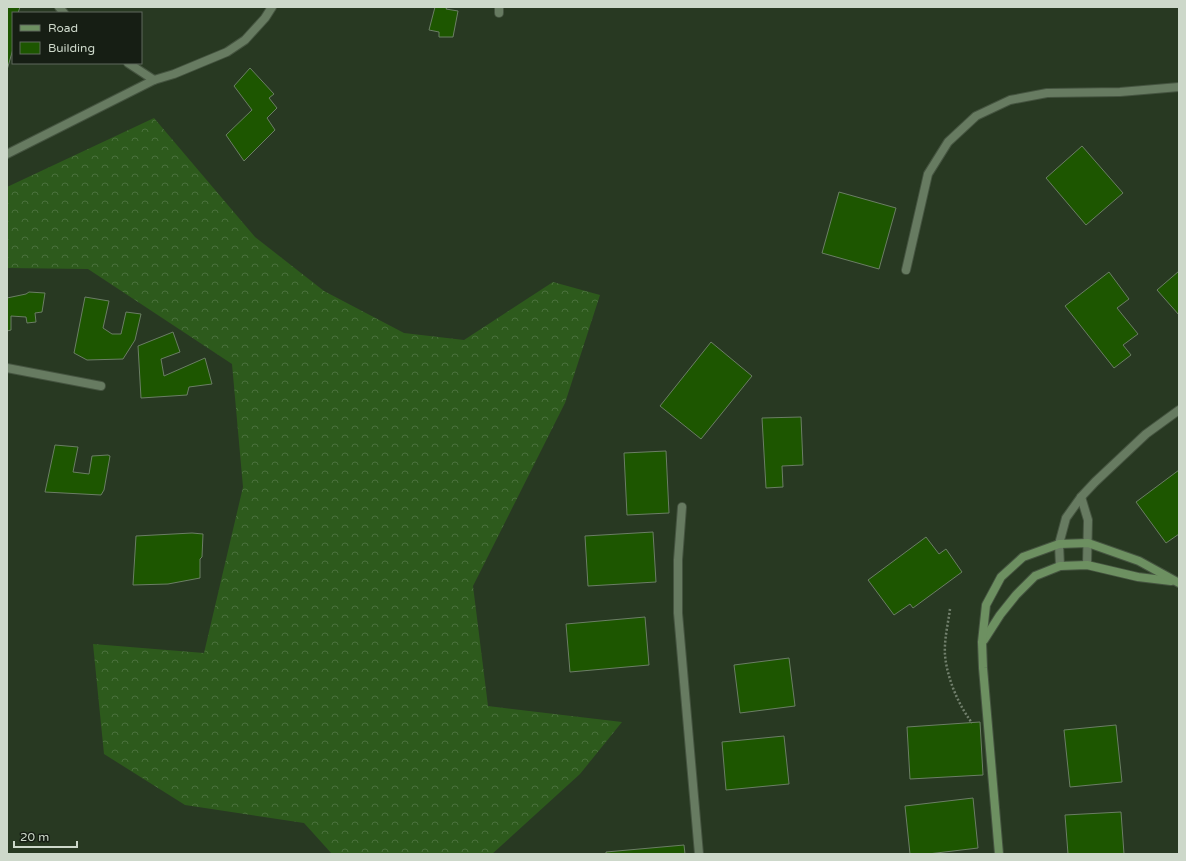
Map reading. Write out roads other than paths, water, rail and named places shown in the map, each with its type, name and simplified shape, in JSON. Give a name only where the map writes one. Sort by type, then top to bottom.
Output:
[{"type":"main road","points":[[999,854],[982,642],[986,605],[1001,577],[1023,557],[1059,544],[1088,543],[1139,561],[1177,583]]},
{"type":"main road","points":[[982,642],[1016,594],[1035,576],[1060,566],[1087,565],[1138,577],[1177,583]]},
{"type":"street","points":[[7,154],[154,80],[174,74],[227,52],[245,40],[265,18],[272,7]]},
{"type":"street","points":[[130,64],[154,80]]},
{"type":"street","points":[[906,270],[928,174],[948,142],[976,116],[1010,100],[1047,93],[1120,92],[1179,87]]},
{"type":"street","points":[[7,368],[101,386]]},
{"type":"street","points":[[1060,566],[1059,544],[1066,518],[1081,497],[1094,482],[1146,434],[1179,410]]},
{"type":"street","points":[[1081,497],[1088,520],[1087,565]]},
{"type":"street","points":[[682,507],[678,560],[678,613],[699,854]]}]
